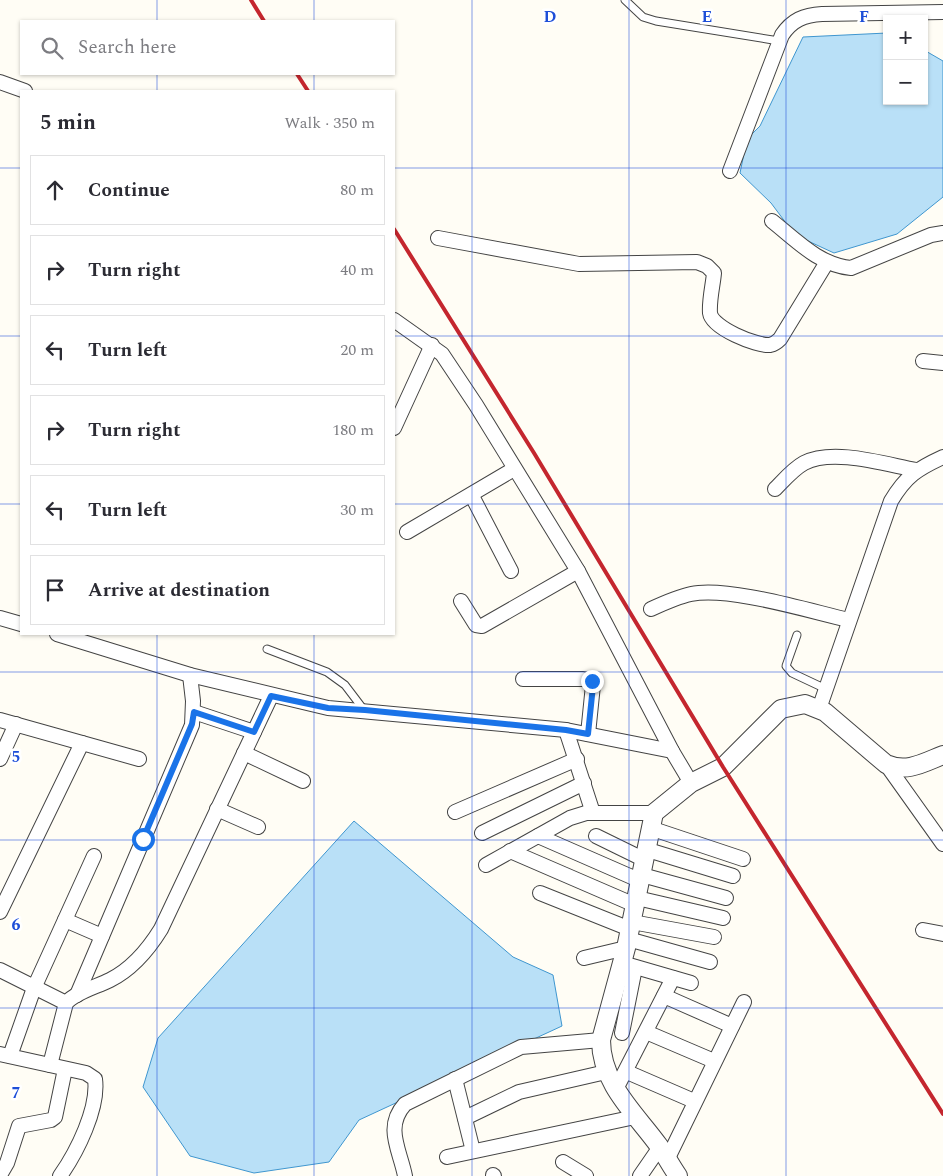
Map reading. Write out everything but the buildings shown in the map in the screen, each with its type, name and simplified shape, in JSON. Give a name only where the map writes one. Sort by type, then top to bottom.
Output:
[{"type":"street","points":[[730,171],[779,41],[788,27],[796,20],[810,14],[943,12]]},
{"type":"street","points":[[0,82],[21,90]]},
{"type":"street","points":[[772,221],[818,258],[838,267],[851,268],[930,235],[943,233]]},
{"type":"street","points":[[438,238],[579,264],[697,262],[707,266],[714,273],[710,313],[714,322],[720,328],[762,344],[772,345],[780,339],[827,262]]},
{"type":"street","points":[[395,321],[432,345],[445,357],[578,571],[691,783]]},
{"type":"street","points":[[395,426],[432,345]]},
{"type":"street","points":[[923,361],[943,363]]},
{"type":"street","points":[[775,489],[803,464],[820,457],[835,456],[916,470]]},
{"type":"street","points":[[819,709],[891,501],[902,482],[916,470],[943,456]]},
{"type":"street","points":[[407,532],[472,496],[514,469]]},
{"type":"street","points":[[472,496],[511,571]]},
{"type":"street","points":[[461,600],[472,621],[476,625],[482,626],[578,571]]},
{"type":"street","points":[[651,609],[667,601],[692,594],[719,592],[849,620]]},
{"type":"street","points":[[0,618],[20,624]]},
{"type":"street","points":[[73,636],[190,675],[271,696],[328,708],[566,730],[672,750]]},
{"type":"street","points":[[50,1065],[71,999],[102,936],[192,724],[194,712],[190,675]]},
{"type":"street","points":[[523,679],[583,678],[592,681],[588,734]]},
{"type":"street","points":[[0,970],[34,988],[71,999],[112,979],[130,967],[150,945],[164,921],[271,696]]},
{"type":"street","points":[[678,1176],[616,1089],[606,1072],[601,1056],[601,1040],[631,934],[652,821],[691,783],[723,767],[782,709],[805,704],[825,712],[886,764],[943,844]]},
{"type":"street","points":[[194,712],[254,732]]},
{"type":"street","points":[[0,720],[139,759]]},
{"type":"street","points":[[0,759],[16,724]]},
{"type":"street","points":[[566,730],[577,758],[593,812]]},
{"type":"street","points":[[0,912],[82,743]]},
{"type":"street","points":[[244,753],[303,782]]},
{"type":"street","points":[[886,764],[896,768],[908,768],[943,755]]},
{"type":"street","points":[[455,812],[577,758]]},
{"type":"street","points":[[482,833],[584,783]]},
{"type":"street","points":[[217,809],[258,827]]},
{"type":"street","points":[[486,865],[570,818],[593,812],[652,821],[743,859]]},
{"type":"street","points":[[538,836],[644,866],[726,898]]},
{"type":"street","points":[[596,836],[644,866],[733,876]]},
{"type":"street","points":[[510,851],[631,934],[673,978],[691,983]]},
{"type":"street","points":[[60,1176],[78,1145],[92,1111],[96,1090],[95,1079],[86,1074],[65,1068],[5,1055],[94,856]]},
{"type":"street","points":[[540,893],[631,934],[710,962]]},
{"type":"street","points":[[584,958],[631,934],[723,918]]},
{"type":"street","points":[[65,920],[102,936]]},
{"type":"street","points":[[923,930],[943,934]]},
{"type":"street","points":[[631,934],[714,938]]},
{"type":"street","points":[[622,1033],[631,934]]},
{"type":"street","points":[[616,1089],[627,1072],[673,978]]},
{"type":"street","points":[[664,996],[732,1026]]},
{"type":"street","points":[[640,1176],[663,1154],[694,1101],[744,1002]]},
{"type":"street","points":[[646,1032],[714,1061]]},
{"type":"street","points":[[405,1176],[394,1144],[393,1131],[399,1111],[405,1104],[521,1047],[601,1040]]},
{"type":"street","points":[[0,1175],[7,1163],[19,1126],[51,1120],[55,1117],[65,1068]]},
{"type":"street","points":[[465,1118],[519,1092],[606,1072]]},
{"type":"street","points":[[627,1072],[694,1101]]},
{"type":"street","points":[[455,1079],[474,1151]]},
{"type":"street","points":[[446,1157],[635,1117]]},
{"type":"street","points":[[563,1162],[586,1176]]},
{"type":"lane","points":[[625,0],[643,17],[656,21],[779,41]]},
{"type":"lane","points":[[797,635],[786,666],[792,673],[826,689]]},
{"type":"lane","points":[[267,649],[327,672],[345,685],[365,710]]},
{"type":"water","points":[[883,33],[883,105],[928,105],[928,52],[943,61],[943,197],[897,234],[834,253],[795,235],[771,203],[740,173],[747,139],[760,126],[803,37]]},
{"type":"water","points":[[354,821],[513,957],[553,975],[562,1026],[359,1120],[329,1162],[254,1173],[190,1156],[143,1087],[158,1038]]},
{"type":"railway","points":[[251,0],[263,20]]},
{"type":"railway","points":[[298,75],[307,90]]},
{"type":"railway","points":[[395,231],[534,453],[723,767],[943,1114]]},
{"type":"route","points":[[143,839],[192,724],[194,712],[254,732],[271,696],[338,710],[365,710],[566,730],[588,734],[592,681]]}]
